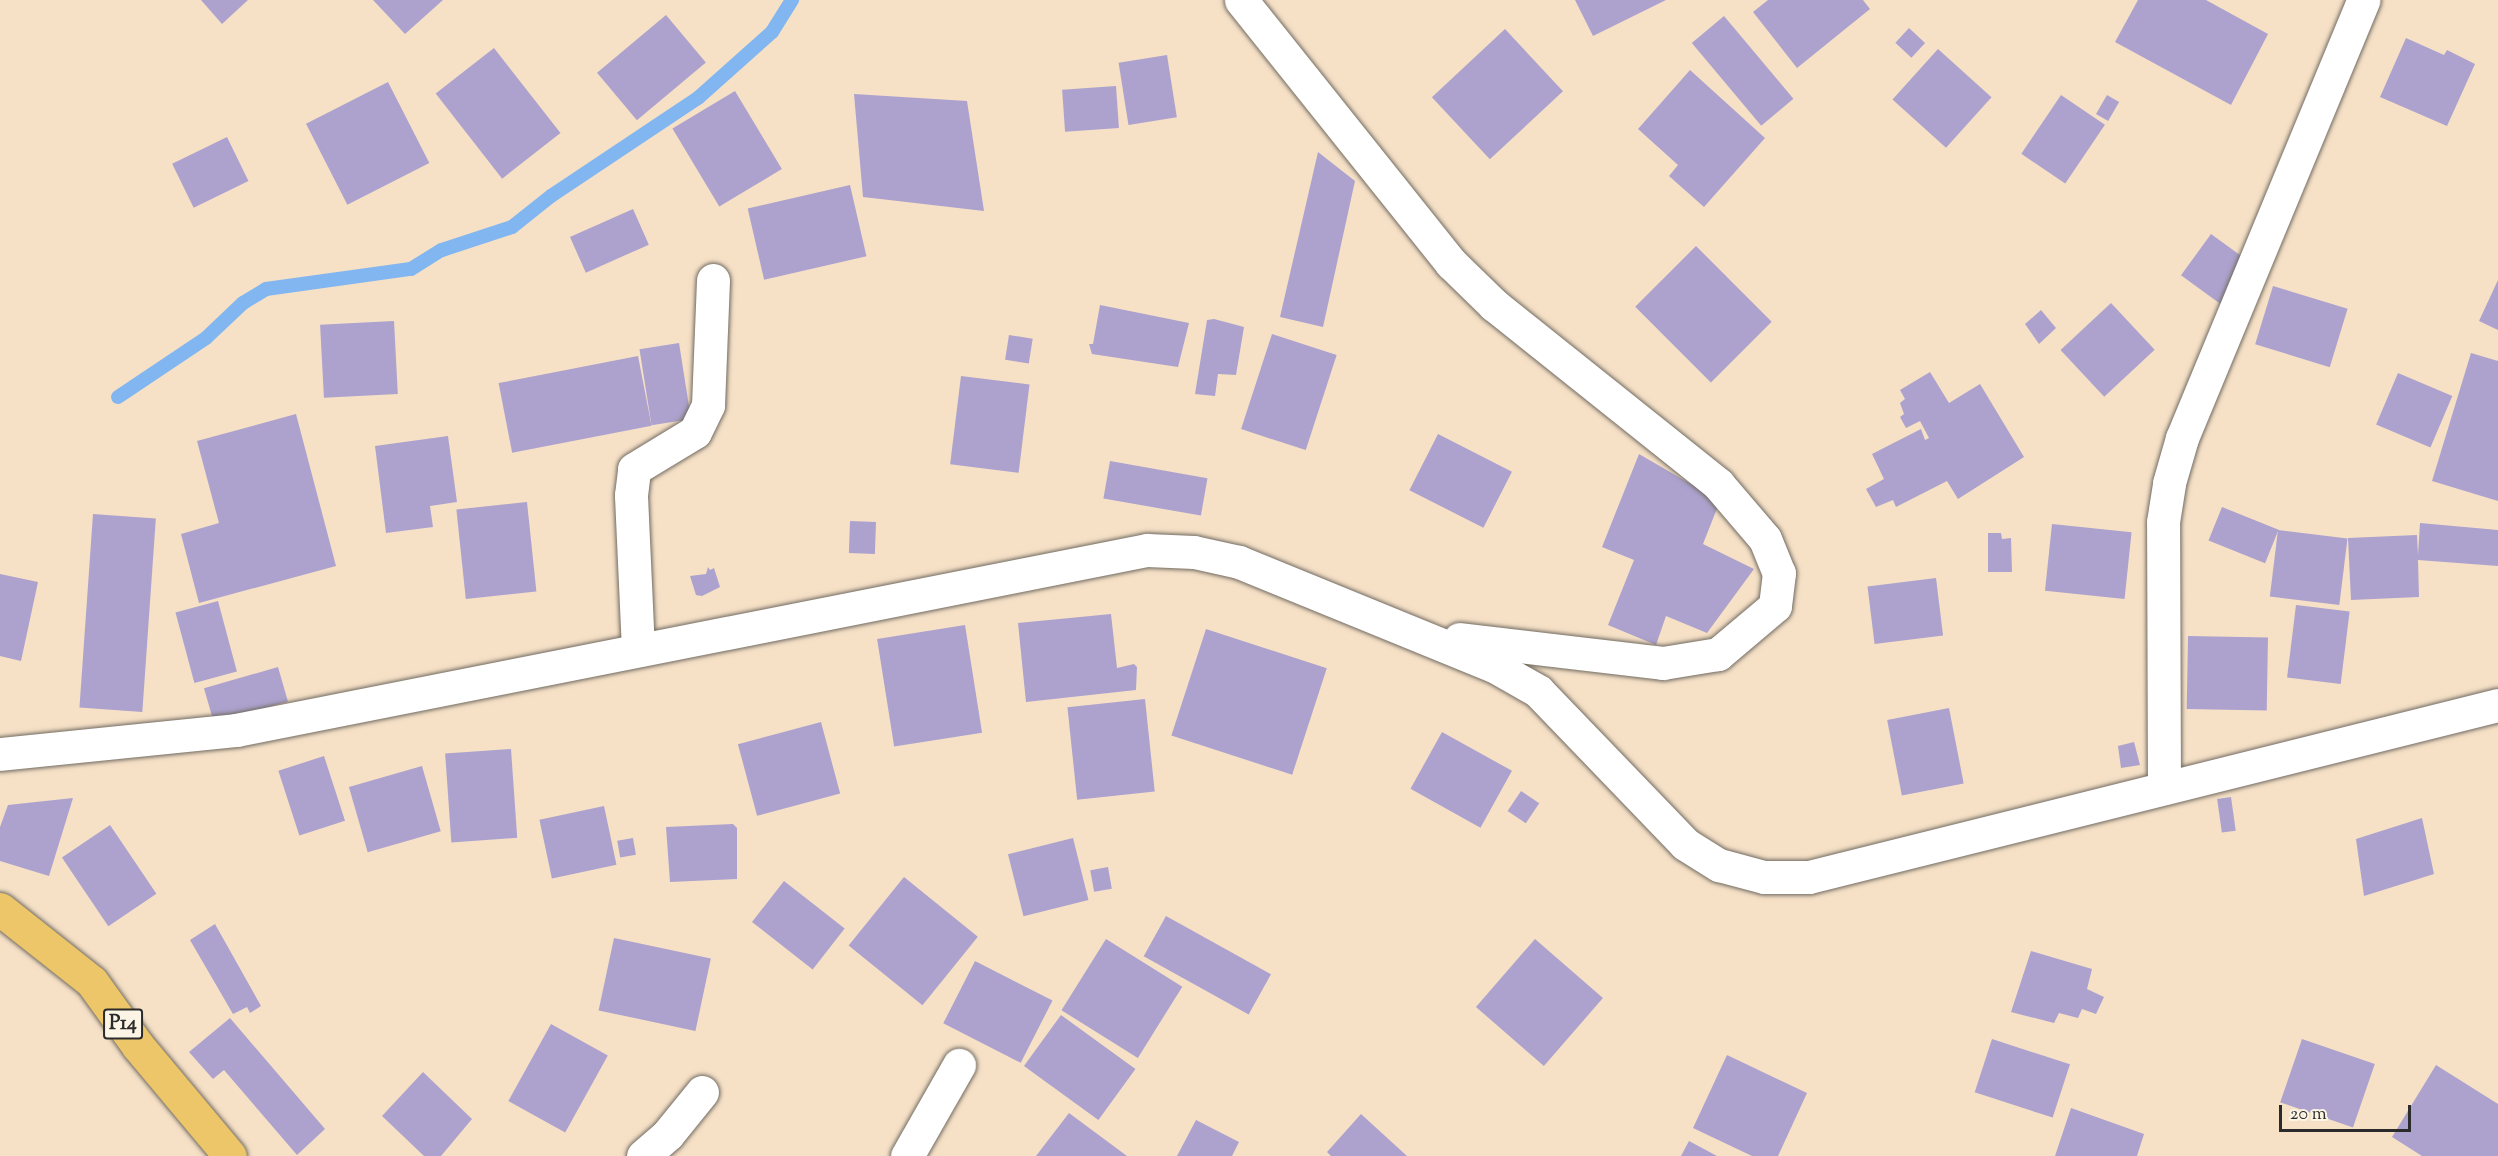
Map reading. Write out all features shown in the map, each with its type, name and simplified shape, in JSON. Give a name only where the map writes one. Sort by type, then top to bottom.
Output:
[{"type":"main road","name":"P14","points":[[0,909],[92,982],[138,1046],[230,1156]]},
{"type":"street","points":[[1241,0],[1451,263],[1494,304],[1718,483],[1765,539],[1779,573],[1775,606],[1718,654],[1707,656],[1663,663],[1415,633]]},
{"type":"street","points":[[2164,788],[2163,522],[2169,483],[2182,438],[2363,0]]},
{"type":"street","points":[[638,650],[631,495],[634,469],[695,432],[708,405],[713,280]]},
{"type":"street","points":[[0,754],[236,730],[1147,550],[1194,552],[1239,562],[1494,666],[1538,691],[1684,844],[1719,865],[1764,877],[1809,877],[2498,705]]},
{"type":"street","points":[[908,1156],[959,1065]]},
{"type":"street","points":[[643,1156],[668,1134],[702,1092]]},
{"type":"building","points":[[201,0],[248,0],[222,24]]},
{"type":"building","points":[[373,0],[443,0],[405,34]]},
{"type":"building","points":[[1575,0],[1666,0],[1593,36]]},
{"type":"building","points":[[1768,0],[1863,0],[1870,9],[1797,68],[1753,12]]},
{"type":"building","points":[[2138,0],[2206,0],[2268,34],[2231,105],[2115,42]]},
{"type":"building","points":[[666,15],[706,62],[637,120],[597,73]]},
{"type":"building","points":[[1724,16],[1793,99],[1761,126],[1692,43]]},
{"type":"building","points":[[1909,28],[1925,43],[1911,58],[1895,43]]},
{"type":"building","points":[[1505,29],[1563,91],[1490,159],[1432,97]]},
{"type":"building","points":[[2406,38],[2444,55],[2447,50],[2475,64],[2447,126],[2380,97]]},
{"type":"building","points":[[494,48],[560,133],[502,179],[436,94]]},
{"type":"building","points":[[1938,49],[1992,97],[1946,148],[1892,100]]},
{"type":"building","points":[[1167,55],[1177,117],[1128,125],[1119,63]]},
{"type":"building","points":[[1690,70],[1765,138],[1704,207],[1669,176],[1678,165],[1638,129]]},
{"type":"building","points":[[388,82],[429,163],[347,205],[306,124]]},
{"type":"building","points":[[1116,86],[1119,128],[1065,132],[1062,90]]},
{"type":"building","points":[[735,91],[782,169],[719,207],[672,129]]},
{"type":"building","points":[[854,94],[967,101],[984,211],[863,197]]},
{"type":"building","points":[[2061,95],[2105,125],[2065,183],[2021,154]]},
{"type":"building","points":[[2107,95],[2119,102],[2108,121],[2096,114]]},
{"type":"building","points":[[227,137],[248,181],[194,208],[172,164]]},
{"type":"building","points":[[1318,152],[1355,181],[1323,327],[1280,317]]},
{"type":"building","points":[[850,185],[866,256],[764,280],[748,209]]},
{"type":"building","points":[[633,209],[649,245],[586,273],[570,237]]},
{"type":"building","points":[[2211,234],[2254,265],[2224,306],[2181,275]]},
{"type":"building","points":[[1696,246],[1772,322],[1711,382],[1635,307]]},
{"type":"building","points":[[2498,280],[2498,330],[2479,321]]},
{"type":"building","points":[[2273,286],[2348,309],[2330,367],[2255,344]]},
{"type":"building","points":[[2111,303],[2155,350],[2104,397],[2061,350]]},
{"type":"building","points":[[1100,305],[1189,323],[1178,367],[1092,354],[1089,344],[1093,344]]},
{"type":"building","points":[[2041,310],[2056,328],[2039,344],[2025,324]]},
{"type":"building","points":[[1214,319],[1244,327],[1236,375],[1218,374],[1215,396],[1195,394],[1207,320]]},
{"type":"building","points":[[394,321],[398,394],[324,398],[320,325]]},
{"type":"building","points":[[1272,334],[1337,355],[1306,450],[1241,429]]},
{"type":"building","points":[[1009,335],[1033,339],[1029,363],[1005,360]]},
{"type":"building","points":[[679,343],[691,419],[652,425],[639,349]]},
{"type":"building","points":[[2471,353],[2498,361],[2498,501],[2432,481]]},
{"type":"building","points":[[638,356],[652,426],[512,453],[499,383]]},
{"type":"building","points":[[1930,372],[1949,403],[1980,384],[2024,457],[1958,499],[1947,481],[1896,507],[1893,500],[1876,507],[1866,489],[1884,479],[1872,454],[1921,429],[1925,440],[1929,438],[1920,421],[1906,428],[1900,417],[1904,414],[1900,403],[1905,399],[1900,390]]},
{"type":"building","points":[[2398,373],[2452,396],[2430,448],[2376,425]]},
{"type":"building","points":[[961,376],[1029,384],[1019,473],[950,464]]},
{"type":"building","points":[[296,414],[336,566],[199,603],[181,534],[219,523],[197,441]]},
{"type":"building","points":[[1438,434],[1512,472],[1483,528],[1409,490]]},
{"type":"building","points":[[448,436],[457,502],[430,506],[433,527],[386,533],[375,446]]},
{"type":"building","points":[[1639,454],[1720,501],[1703,544],[1754,569],[1707,633],[1666,616],[1656,645],[1608,625],[1634,560],[1602,547]]},
{"type":"building","points":[[1110,461],[1207,478],[1201,516],[1103,498]]},
{"type":"building","points":[[527,502],[536,592],[466,599],[456,509]]},
{"type":"building","points":[[2222,507],[2279,530],[2265,563],[2209,540]]},
{"type":"building","points":[[93,514],[156,518],[142,712],[79,708]]},
{"type":"building","points":[[850,521],[876,522],[875,554],[849,553]]},
{"type":"building","points":[[2420,523],[2498,530],[2498,566],[2418,560],[2419,597],[2351,600],[2348,538],[2417,535],[2418,555]]},
{"type":"building","points":[[2052,524],[2132,532],[2125,599],[2045,591]]},
{"type":"building","points":[[2278,530],[2347,539],[2339,605],[2270,597]]},
{"type":"building","points":[[1988,533],[2001,533],[2002,539],[2011,538],[2012,572],[1988,572]]},
{"type":"building","points":[[708,567],[710,570],[714,568],[720,587],[702,596],[696,595],[690,576],[706,574]]},
{"type":"building","points":[[0,574],[38,582],[21,661],[0,656]]},
{"type":"building","points":[[1936,578],[1943,636],[1875,644],[1868,586]]},
{"type":"building","points":[[218,601],[237,672],[194,683],[175,612]]},
{"type":"building","points":[[2296,605],[2350,612],[2341,684],[2287,677]]},
{"type":"building","points":[[1111,614],[1117,668],[1134,664],[1137,667],[1136,690],[1026,702],[1018,623]]},
{"type":"building","points":[[965,625],[982,733],[894,747],[877,639]]},
{"type":"building","points":[[1206,629],[1327,668],[1292,775],[1171,736]]},
{"type":"building","points":[[2188,636],[2268,637],[2267,710],[2187,709]]},
{"type":"building","points":[[278,667],[288,702],[214,723],[204,688]]},
{"type":"building","points":[[1145,699],[1155,791],[1077,800],[1067,707]]},
{"type":"building","points":[[1949,708],[1964,784],[1902,796],[1887,720]]},
{"type":"building","points":[[821,722],[840,793],[757,816],[738,744]]},
{"type":"building","points":[[1442,732],[1512,771],[1480,828],[1410,789]]},
{"type":"building","points":[[2134,742],[2140,765],[2121,768],[2118,746]]},
{"type":"building","points":[[511,749],[517,838],[451,842],[445,754]]},
{"type":"building","points":[[324,756],[345,821],[299,836],[278,771]]},
{"type":"building","points":[[422,766],[441,831],[368,852],[349,787]]},
{"type":"building","points":[[1521,791],[1539,803],[1526,823],[1508,811]]},
{"type":"building","points":[[2231,797],[2236,831],[2222,833],[2217,799]]},
{"type":"building","points":[[73,798],[49,876],[0,861],[0,827],[8,805]]},
{"type":"building","points":[[604,806],[616,865],[552,878],[539,820]]},
{"type":"building","points":[[2422,818],[2434,874],[2364,896],[2356,839]]},
{"type":"building","points":[[733,824],[737,828],[737,879],[670,882],[666,827]]},
{"type":"building","points":[[110,825],[156,894],[108,926],[62,857]]},
{"type":"building","points":[[633,838],[636,855],[620,858],[617,841]]},
{"type":"building","points":[[1073,838],[1088,900],[1023,916],[1008,854]]},
{"type":"building","points":[[1108,867],[1112,889],[1094,892],[1090,870]]},
{"type":"building","points":[[904,877],[978,937],[922,1005],[849,945]]},
{"type":"building","points":[[784,881],[845,928],[813,969],[752,922]]},
{"type":"building","points":[[1166,916],[1271,974],[1249,1014],[1144,956]]},
{"type":"building","points":[[215,924],[261,1006],[250,1013],[247,1007],[233,1014],[190,940]]},
{"type":"building","points":[[614,938],[711,959],[695,1031],[599,1010]]},
{"type":"building","points":[[1106,939],[1182,987],[1138,1058],[1061,1010]]},
{"type":"building","points":[[1535,939],[1603,998],[1544,1066],[1476,1007]]},
{"type":"building","points":[[2031,951],[2092,969],[2087,989],[2104,997],[2096,1014],[2082,1009],[2078,1018],[2059,1013],[2054,1023],[2011,1012]]},
{"type":"building","points":[[975,961],[1053,1000],[1021,1063],[943,1023]]},
{"type":"building","points":[[1061,1015],[1135,1069],[1098,1120],[1024,1066]]},
{"type":"building","points":[[230,1018],[325,1129],[297,1155],[224,1070],[213,1079],[189,1052]]},
{"type":"building","points":[[551,1024],[608,1056],[565,1132],[508,1101]]},
{"type":"building","points":[[1992,1039],[2070,1064],[2053,1118],[1975,1092]]},
{"type":"building","points":[[2302,1039],[2375,1064],[2353,1127],[2280,1102]]},
{"type":"building","points":[[1727,1055],[1807,1093],[1778,1156],[1752,1156],[1693,1128]]},
{"type":"building","points":[[2436,1065],[2498,1104],[2498,1156],[2422,1156],[2392,1137]]},
{"type":"building","points":[[423,1072],[472,1119],[441,1156],[424,1156],[382,1116]]},
{"type":"building","points":[[2071,1108],[2144,1134],[2137,1156],[2055,1156]]},
{"type":"building","points":[[1069,1113],[1127,1156],[1036,1156]]},
{"type":"building","points":[[1361,1114],[1407,1156],[1331,1156],[1327,1152]]},
{"type":"building","points":[[1196,1120],[1239,1142],[1232,1156],[1177,1156]]},
{"type":"building","points":[[1689,1141],[1717,1156],[1681,1156]]},
{"type":"waterway","points":[[118,397],[206,338],[243,303],[266,289],[411,269],[442,250],[512,227],[551,196],[698,98],[772,32],[792,0]]}]
